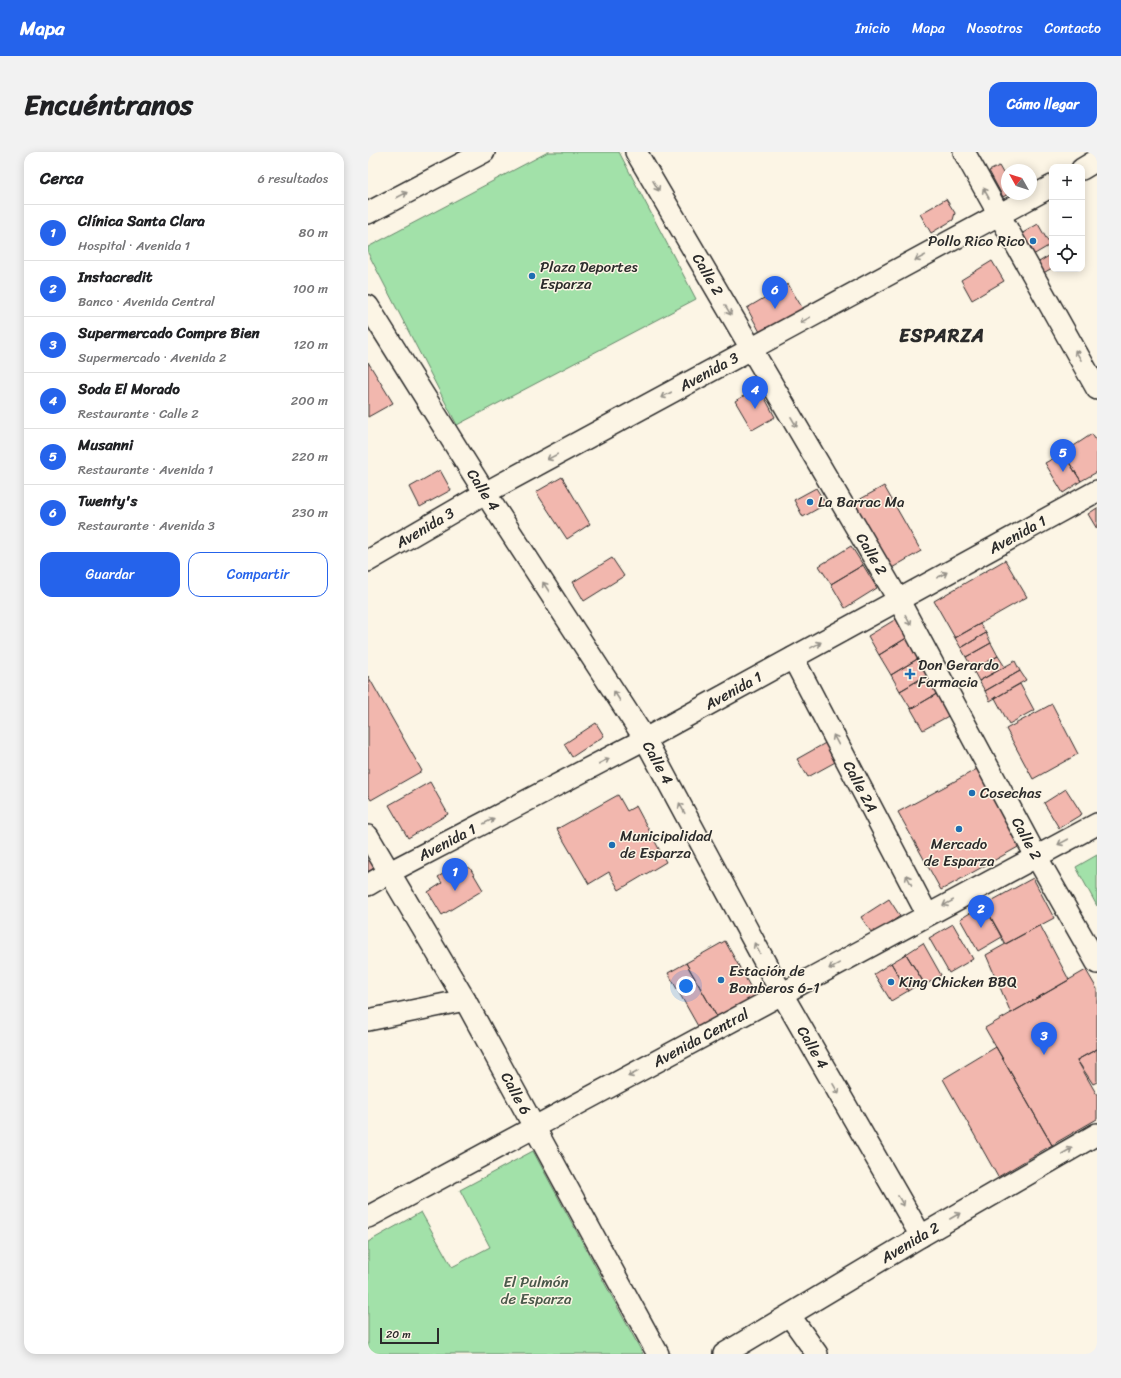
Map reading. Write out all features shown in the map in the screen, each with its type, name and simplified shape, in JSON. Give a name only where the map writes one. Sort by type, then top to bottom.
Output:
[{"type":"street","points":[[368,213],[484,152]]},
{"type":"street","name":"Calle 2","points":[[636,152],[898,599],[1036,856],[1097,963]]},
{"type":"street","points":[[964,152],[1097,389]]},
{"type":"street","points":[[1085,167],[1097,160]]},
{"type":"street","name":"Avenida 3","points":[[368,561],[485,493],[1049,188]]},
{"type":"street","name":"Calle 4","points":[[368,306],[485,493],[645,739],[782,994],[921,1236]]},
{"type":"street","name":"Avenida 1","points":[[368,885],[390,872],[645,739],[1097,491]]},
{"type":"street","name":"Calle 2A","points":[[793,658],[927,914]]},
{"type":"street","name":"Avenida Central","points":[[368,1218],[927,914],[1097,824]]},
{"type":"street","name":"Calle 6","points":[[368,836],[466,1000],[658,1354]]},
{"type":"street","points":[[368,1020],[466,1000]]},
{"type":"street","name":"Avenida 2","points":[[724,1354],[790,1316],[921,1236],[1097,1134]]},
{"type":"street","points":[[790,1316],[817,1354]]},
{"type":"green space","name":"Plaza Deportes Esparza","points":[[548,152],[619,152],[696,299],[457,425],[368,253],[368,247]]},
{"type":"green space","points":[[1097,855],[1097,906],[1076,867]]},
{"type":"green space","name":"El Pulmón de Esparza","points":[[533,1151],[643,1354],[368,1354],[368,1242],[421,1212],[452,1267],[490,1247],[460,1190]]},
{"type":"building","points":[[999,166],[1001,170],[1001,193],[989,171]]},
{"type":"building","points":[[946,199],[955,213],[953,220],[931,233],[920,214]]},
{"type":"building","name":"Pollo Rico Rico","points":[[1038,224],[1049,246],[1028,258],[1016,237]]},
{"type":"building","points":[[1049,256],[1049,270],[1040,275],[1034,265]]},
{"type":"building","points":[[992,261],[1004,281],[972,300],[961,280]]},
{"type":"building","points":[[788,284],[803,309],[761,334],[747,308]]},
{"type":"building","points":[[368,362],[393,403],[368,417]]},
{"type":"building","points":[[759,387],[775,417],[752,430],[735,401]]},
{"type":"building","points":[[1092,434],[1097,442],[1097,472],[1081,481],[1063,453]]},
{"type":"building","points":[[1063,453],[1081,481],[1063,493],[1045,463]]},
{"type":"building","points":[[440,470],[451,490],[420,507],[410,487]]},
{"type":"building","points":[[562,477],[590,524],[567,539],[536,492]]},
{"type":"building","points":[[884,486],[921,551],[885,572],[848,506]]},
{"type":"building","name":"La Barrac Ma","points":[[816,488],[826,504],[803,517],[794,500]]},
{"type":"building","points":[[1097,508],[1097,529],[1088,514]]},
{"type":"building","points":[[851,546],[863,565],[831,584],[819,566]]},
{"type":"building","points":[[612,558],[624,576],[584,601],[573,582]]},
{"type":"building","points":[[1005,560],[1027,597],[955,638],[934,601]]},
{"type":"building","points":[[863,565],[877,588],[845,608],[831,584]]},
{"type":"building","points":[[896,619],[908,637],[879,655],[868,636]]},
{"type":"building","points":[[980,624],[986,633],[961,648],[955,638]]},
{"type":"building","points":[[986,633],[991,643],[966,657],[961,648]]},
{"type":"building","points":[[908,637],[919,658],[891,675],[879,655]]},
{"type":"building","points":[[991,643],[998,656],[973,670],[966,657]]},
{"type":"building","points":[[998,656],[1005,667],[979,681],[973,670]]},
{"type":"building","name":"Don Gerardo Farmacia","points":[[919,658],[929,674],[900,691],[891,675]]},
{"type":"building","points":[[1015,661],[1020,671],[985,691],[979,681]]},
{"type":"building","points":[[1020,671],[1026,680],[990,701],[985,691]]},
{"type":"building","points":[[929,674],[940,692],[911,709],[900,691]]},
{"type":"building","points":[[368,676],[422,771],[371,800],[368,795]]},
{"type":"building","points":[[1020,684],[1034,710],[1009,724],[995,698]]},
{"type":"building","points":[[940,692],[952,714],[923,730],[911,709]]},
{"type":"building","points":[[1052,704],[1078,754],[1033,779],[1006,729]]},
{"type":"building","points":[[596,723],[604,736],[572,757],[564,744]]},
{"type":"building","points":[[829,741],[839,760],[808,777],[797,759]]},
{"type":"building","name":"Mercado de Esparza","points":[[977,769],[1020,846],[941,890],[898,812]]},
{"type":"building","points":[[430,782],[448,814],[408,838],[389,805]]},
{"type":"building","points":[[1066,789],[1082,814],[1059,828],[1044,803]]},
{"type":"building","name":"Municipalidad de Esparza","points":[[618,795],[627,811],[636,806],[666,862],[619,890],[609,872],[589,884],[557,829]]},
{"type":"building","points":[[368,858],[374,868],[368,872]]},
{"type":"building","points":[[456,866],[470,868],[483,890],[442,915],[428,892],[442,883],[438,877]]},
{"type":"building","points":[[1033,878],[1054,918],[1005,944],[984,905]]},
{"type":"building","points":[[889,899],[900,916],[873,935],[861,917]]},
{"type":"building","points":[[984,905],[1002,937],[978,951],[960,919]]},
{"type":"building","points":[[953,924],[973,959],[949,973],[929,938]]},
{"type":"building","points":[[1040,925],[1069,980],[1011,1013],[986,955]]},
{"type":"building","name":"Estación de Bomberos 6-1","points":[[725,941],[756,997],[717,1017],[686,963]]},
{"type":"building","points":[[923,943],[941,975],[925,985],[906,954]]},
{"type":"building","points":[[906,954],[923,981],[908,991],[891,963]]},
{"type":"building","points":[[686,963],[717,1017],[699,1028],[668,973]]},
{"type":"building","name":"King Chicken BBQ","points":[[891,963],[908,991],[891,1001],[874,974]]},
{"type":"building","points":[[1086,970],[1097,989],[1097,1049],[1077,1060],[1097,1095],[1097,1119],[1052,1145],[985,1028]]},
{"type":"building","points":[[996,1047],[1052,1145],[998,1177],[943,1079]]},
{"type":"building","points":[[1097,1049],[1097,1082],[1093,1084],[1077,1060]]},
{"type":"place","name":"Pollo Rico Rico","points":[[1033,241]]},
{"type":"place","name":"Plaza Deportes Esparza","points":[[532,276]]},
{"type":"place","name":"Twenty's","points":[[775,309]]},
{"type":"place","name":"Soda El Morado","points":[[755,409]]},
{"type":"place","name":"Musanni","points":[[1063,472]]},
{"type":"place","name":"La Barrac Ma","points":[[810,502]]},
{"type":"place","name":"Don Gerardo Farmacia","points":[[910,674]]},
{"type":"place","name":"Cosechas","points":[[972,793]]},
{"type":"place","name":"Mercado de Esparza","points":[[959,829]]},
{"type":"place","name":"Municipalidad de Esparza","points":[[612,845]]},
{"type":"place","name":"Clínica Santa Clara","points":[[455,891]]},
{"type":"place","name":"Instacredit","points":[[981,928]]},
{"type":"place","name":"Estación de Bomberos 6-1","points":[[721,980]]},
{"type":"place","name":"King Chicken BBQ","points":[[891,982]]},
{"type":"place","name":"Supermercado Compre Bien","points":[[1044,1055]]},
{"type":"district","name":"ESPARZA","points":[[942,335]]}]
